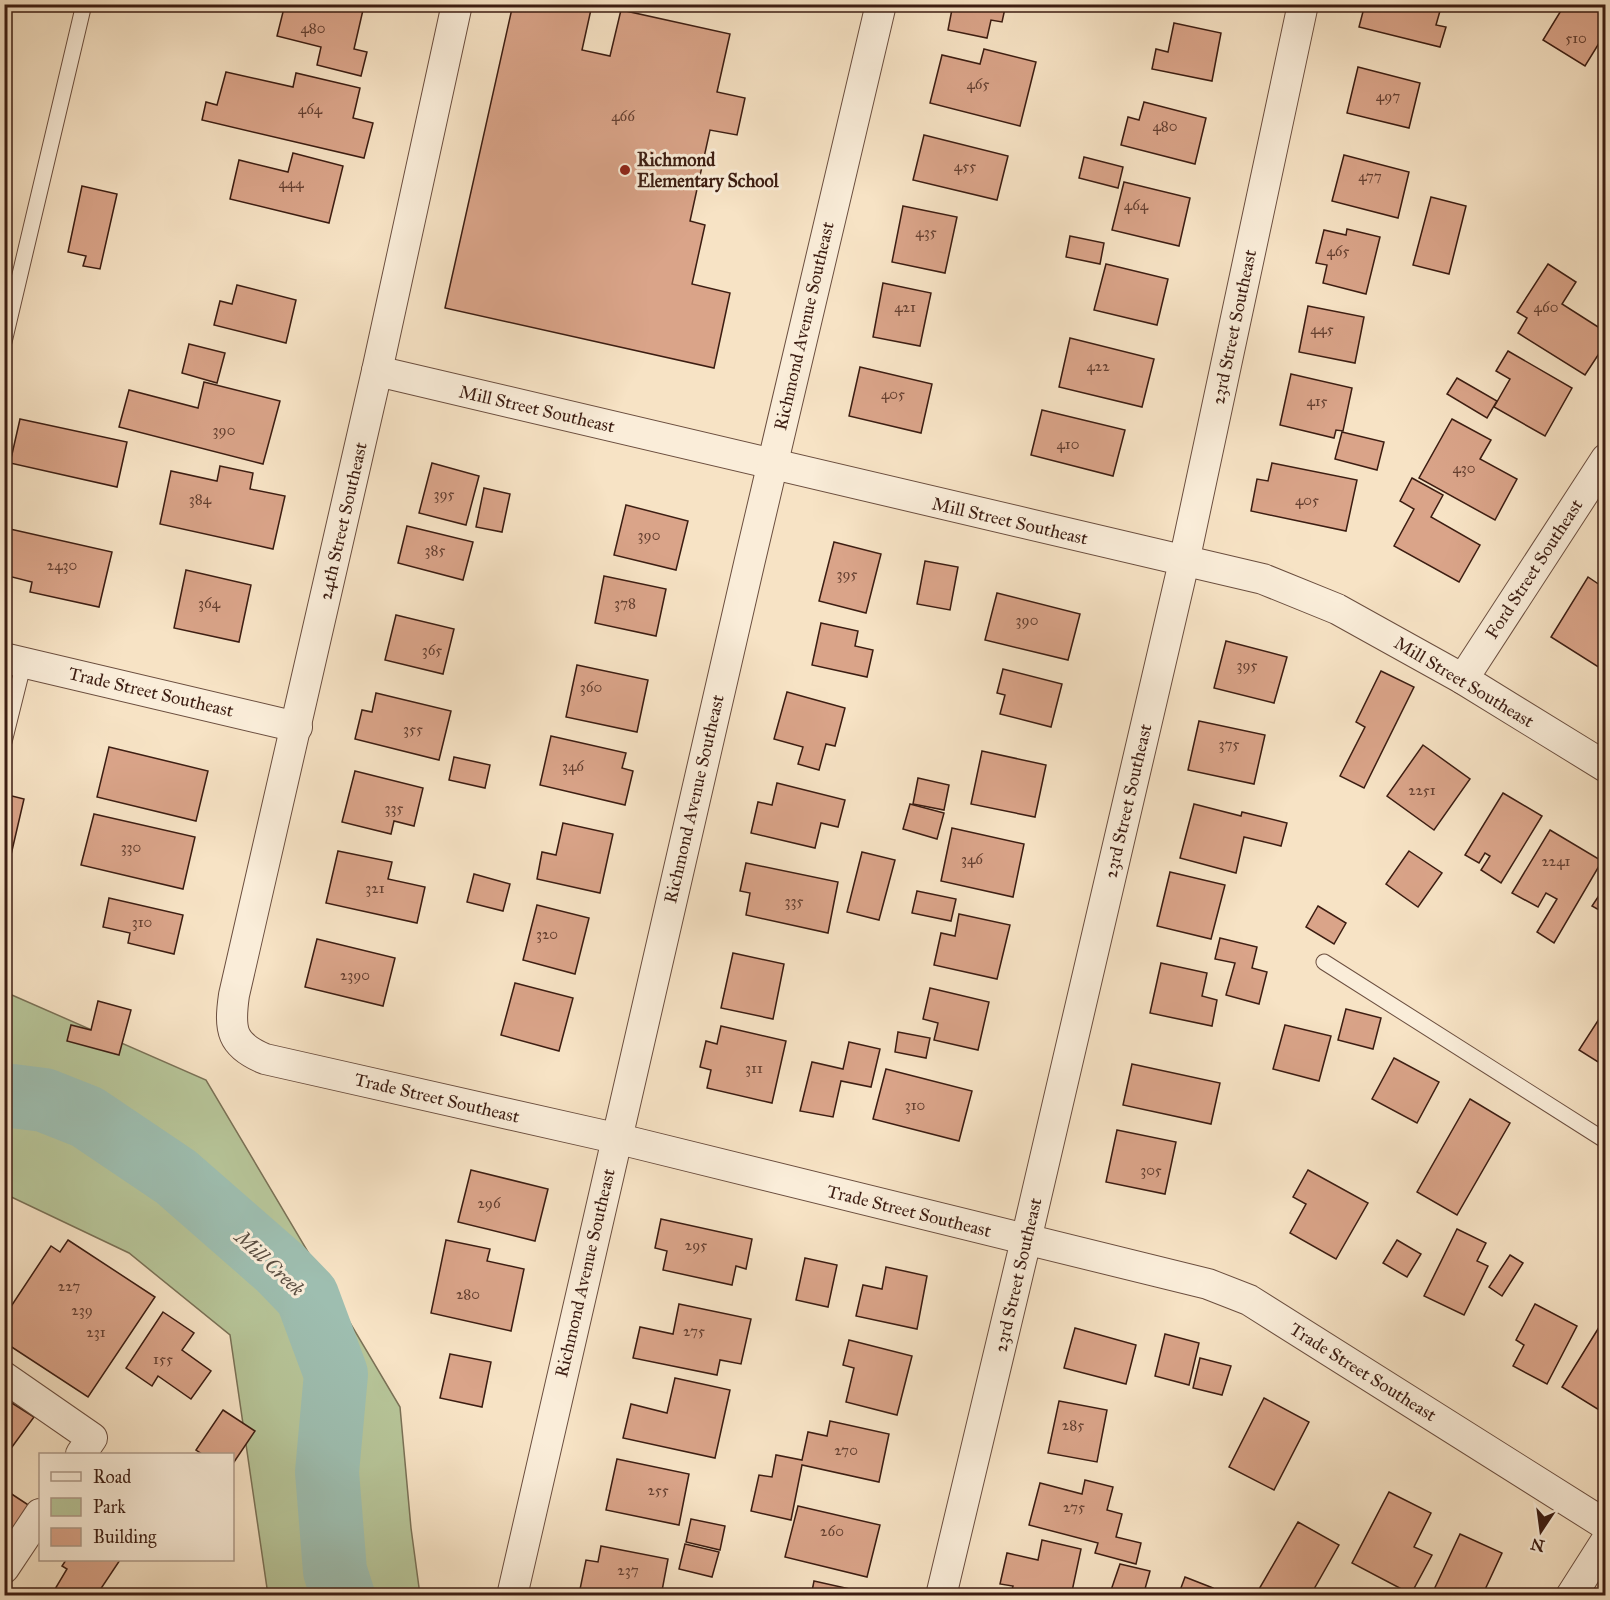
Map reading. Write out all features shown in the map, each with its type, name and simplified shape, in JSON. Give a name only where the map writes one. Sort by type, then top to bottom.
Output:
[{"type":"street","name":"24th Street Southeast","points":[[235,1036],[231,1020],[234,995],[377,372],[457,4]]},
{"type":"street","name":"Richmond Avenue Southeast","points":[[512,1596],[615,1138],[771,465],[881,4]]},
{"type":"street","name":"23rd Street Southeast","points":[[941,1596],[1184,562],[1303,4]]},
{"type":"street","name":"Mill Street Southeast","points":[[377,372],[1263,579],[1337,609],[1463,680],[1605,767]]},
{"type":"street","name":"Ford Street Southeast","points":[[1463,680],[1605,459]]},
{"type":"street","name":"Trade Street Southeast","points":[[14,660],[297,727]]},
{"type":"street","name":"Trade Street Southeast","points":[[235,1036],[247,1052],[265,1059],[615,1138],[1208,1284],[1249,1300],[1605,1525]]},
{"type":"street","points":[[4,1377],[92,1438],[82,1453]]},
{"type":"street","points":[[4,1568],[39,1516]]},
{"type":"street","points":[[1571,1596],[1605,1541]]},
{"type":"lane","points":[[4,342],[84,4]]},
{"type":"lane","points":[[4,742],[14,660]]},
{"type":"lane","points":[[1324,962],[1605,1141]]},
{"type":"green space","points":[[5,992],[206,1080],[400,1407],[411,1528],[420,1595],[268,1595],[230,1335],[129,1253],[5,1194]]},
{"type":"building","points":[[285,4],[342,4],[363,10],[354,49],[367,52],[361,76],[317,65],[321,47],[277,36]]},
{"type":"building","points":[[513,4],[592,5],[582,50],[610,56],[621,10],[730,34],[717,92],[745,98],[737,135],[710,130],[690,221],[705,225],[692,284],[730,293],[714,368],[445,308]]},
{"type":"building","points":[[953,4],[1006,4],[1002,22],[991,20],[987,38],[948,30]]},
{"type":"building","points":[[1365,4],[1442,4],[1436,25],[1446,27],[1440,47],[1359,27]]},
{"type":"building","points":[[1565,4],[1606,4],[1606,32],[1585,66],[1543,40]]},
{"type":"building","points":[[1174,23],[1221,33],[1212,81],[1152,69],[1156,49],[1168,52]]},
{"type":"building","points":[[984,49],[1036,62],[1020,126],[930,103],[942,55],[980,64]]},
{"type":"building","points":[[1358,67],[1420,83],[1409,128],[1347,113]]},
{"type":"building","points":[[226,72],[293,87],[296,73],[360,88],[353,118],[373,123],[364,158],[202,120],[206,102],[217,105]]},
{"type":"building","points":[[1144,102],[1206,118],[1195,164],[1121,145],[1128,117],[1139,120]]},
{"type":"building","points":[[924,135],[1008,156],[997,200],[913,180]]},
{"type":"building","points":[[293,153],[343,166],[329,223],[230,199],[239,160],[288,172]]},
{"type":"building","points":[[1344,155],[1409,172],[1398,218],[1332,201]]},
{"type":"building","points":[[1084,157],[1123,167],[1118,188],[1079,178]]},
{"type":"building","points":[[1124,182],[1190,198],[1179,246],[1112,230]]},
{"type":"building","points":[[82,186],[117,194],[100,269],[83,266],[86,256],[68,252]]},
{"type":"building","points":[[1431,197],[1466,206],[1449,274],[1413,265]]},
{"type":"building","points":[[903,206],[957,217],[945,273],[892,262]]},
{"type":"building","points":[[1347,229],[1380,237],[1366,294],[1323,283],[1327,265],[1316,263],[1324,230],[1346,235]]},
{"type":"building","points":[[1070,236],[1104,243],[1100,264],[1066,257]]},
{"type":"building","points":[[1106,264],[1168,279],[1157,325],[1094,310]]},
{"type":"building","points":[[1548,264],[1576,282],[1562,304],[1606,332],[1606,343],[1585,375],[1518,333],[1527,318],[1517,312]]},
{"type":"building","points":[[883,283],[931,293],[920,346],[873,337]]},
{"type":"building","points":[[237,285],[296,300],[286,343],[214,325],[220,301],[232,304]]},
{"type":"building","points":[[1308,306],[1364,317],[1355,363],[1299,352]]},
{"type":"building","points":[[1070,338],[1154,359],[1142,407],[1059,387]]},
{"type":"building","points":[[189,344],[225,353],[217,383],[182,373]]},
{"type":"building","points":[[1508,351],[1572,388],[1545,436],[1494,407],[1510,379],[1496,371]]},
{"type":"building","points":[[860,367],[932,384],[921,433],[849,416]]},
{"type":"building","points":[[1291,374],[1352,388],[1343,431],[1336,430],[1334,438],[1280,425]]},
{"type":"building","points":[[1457,378],[1497,401],[1487,418],[1447,394]]},
{"type":"building","points":[[204,382],[280,401],[263,464],[119,427],[129,390],[198,408]]},
{"type":"building","points":[[1042,410],[1125,430],[1113,476],[1031,455]]},
{"type":"building","points":[[20,419],[127,442],[117,487],[10,463]]},
{"type":"building","points":[[1452,419],[1491,440],[1480,459],[1517,479],[1495,520],[1419,478]]},
{"type":"building","points":[[1342,432],[1384,442],[1377,470],[1335,459]]},
{"type":"building","points":[[432,463],[479,476],[466,525],[419,513]]},
{"type":"building","points":[[1272,463],[1357,480],[1346,531],[1251,511],[1257,479],[1268,481]]},
{"type":"building","points":[[220,466],[253,473],[250,489],[285,496],[273,549],[160,524],[171,471],[217,481]]},
{"type":"building","points":[[1412,478],[1443,495],[1431,517],[1480,545],[1459,582],[1394,546],[1414,509],[1400,501]]},
{"type":"building","points":[[484,488],[510,494],[502,532],[476,527]]},
{"type":"building","points":[[626,505],[688,521],[676,570],[614,555]]},
{"type":"building","points":[[407,526],[473,542],[463,580],[398,563]]},
{"type":"building","points":[[10,529],[112,552],[99,607],[30,592],[32,582],[4,575],[4,554]]},
{"type":"building","points":[[834,542],[881,554],[866,613],[819,601]]},
{"type":"building","points":[[925,561],[958,567],[950,610],[917,604]]},
{"type":"building","points":[[186,570],[251,585],[239,642],[174,628]]},
{"type":"building","points":[[604,576],[666,589],[656,636],[595,623]]},
{"type":"building","points":[[1606,576],[1606,659],[1600,668],[1551,637],[1588,577],[1600,585]]},
{"type":"building","points":[[997,593],[1080,614],[1068,660],[985,640]]},
{"type":"building","points":[[396,615],[454,629],[443,674],[385,660]]},
{"type":"building","points":[[821,623],[858,631],[855,646],[873,650],[867,677],[812,665]]},
{"type":"building","points":[[1226,641],[1287,657],[1274,703],[1214,688]]},
{"type":"building","points":[[577,665],[648,680],[637,732],[566,717]]},
{"type":"building","points":[[1003,669],[1062,684],[1051,727],[1000,714],[1005,695],[997,693]]},
{"type":"building","points":[[1381,671],[1414,687],[1364,788],[1340,776],[1365,727],[1356,722]]},
{"type":"building","points":[[787,692],[845,708],[835,746],[826,744],[819,770],[798,764],[803,747],[774,739]]},
{"type":"building","points":[[376,693],[451,711],[439,760],[355,739],[362,710],[372,712]]},
{"type":"building","points":[[1199,721],[1265,735],[1254,784],[1188,770]]},
{"type":"building","points":[[551,736],[626,753],[622,768],[633,771],[625,805],[540,785]]},
{"type":"building","points":[[1423,745],[1470,779],[1434,830],[1387,796]]},
{"type":"building","points":[[109,747],[208,771],[196,821],[97,797]]},
{"type":"building","points":[[982,751],[1046,765],[1035,817],[971,804]]},
{"type":"building","points":[[454,757],[490,765],[485,788],[449,780]]},
{"type":"building","points":[[355,771],[423,788],[414,826],[394,821],[391,834],[342,822]]},
{"type":"building","points":[[918,778],[949,785],[944,810],[913,804]]},
{"type":"building","points":[[777,783],[845,800],[838,827],[821,823],[815,848],[751,833],[758,802],[772,805]]},
{"type":"building","points":[[1503,793],[1542,816],[1501,883],[1481,870],[1490,856],[1485,853],[1479,863],[1465,855]]},
{"type":"building","points":[[4,794],[24,799],[4,885]]},
{"type":"building","points":[[910,804],[944,813],[937,839],[903,829]]},
{"type":"building","points":[[1194,804],[1241,816],[1242,812],[1287,823],[1281,846],[1244,837],[1236,873],[1180,858]]},
{"type":"building","points":[[94,814],[195,837],[183,889],[81,865]]},
{"type":"building","points":[[563,823],[613,834],[600,893],[537,879],[542,852],[556,855]]},
{"type":"building","points":[[952,828],[1024,844],[1013,897],[941,881]]},
{"type":"building","points":[[1550,830],[1602,861],[1554,943],[1537,932],[1557,899],[1546,893],[1538,907],[1512,893]]},
{"type":"building","points":[[338,851],[392,862],[388,879],[425,887],[417,923],[326,903]]},
{"type":"building","points":[[1409,851],[1442,873],[1418,907],[1386,884]]},
{"type":"building","points":[[862,852],[895,860],[879,920],[847,912]]},
{"type":"building","points":[[746,863],[838,882],[828,933],[746,915],[750,893],[740,891]]},
{"type":"building","points":[[1170,872],[1225,885],[1211,939],[1157,926]]},
{"type":"building","points":[[474,874],[510,884],[503,911],[467,902]]},
{"type":"building","points":[[1606,885],[1606,914],[1592,906]]},
{"type":"building","points":[[917,891],[956,899],[951,921],[912,913]]},
{"type":"building","points":[[109,898],[183,915],[174,954],[128,943],[130,933],[103,927]]},
{"type":"building","points":[[537,905],[589,918],[575,974],[523,960]]},
{"type":"building","points":[[1318,906],[1346,923],[1334,944],[1306,927]]},
{"type":"building","points":[[959,914],[1010,925],[997,979],[934,965],[941,933],[955,936]]},
{"type":"building","points":[[1220,938],[1257,947],[1252,968],[1267,972],[1259,1004],[1226,995],[1235,963],[1215,959]]},
{"type":"building","points":[[317,939],[395,958],[383,1006],[305,987]]},
{"type":"building","points":[[733,953],[784,964],[773,1019],[721,1008]]},
{"type":"building","points":[[1161,963],[1207,973],[1202,996],[1217,1000],[1212,1026],[1150,1013]]},
{"type":"building","points":[[515,983],[573,998],[559,1051],[501,1035]]},
{"type":"building","points":[[930,988],[989,1002],[978,1050],[934,1040],[938,1023],[923,1019]]},
{"type":"building","points":[[98,1001],[131,1010],[119,1055],[67,1041],[71,1025],[91,1030]]},
{"type":"building","points":[[1346,1009],[1381,1018],[1373,1049],[1338,1040]]},
{"type":"building","points":[[1599,1019],[1606,1023],[1606,1067],[1579,1050]]},
{"type":"building","points":[[1285,1025],[1331,1036],[1319,1081],[1273,1069]]},
{"type":"building","points":[[721,1026],[786,1041],[772,1103],[707,1088],[711,1070],[700,1067],[706,1041],[717,1044]]},
{"type":"building","points":[[898,1032],[930,1038],[926,1058],[895,1052]]},
{"type":"building","points":[[849,1042],[880,1049],[871,1087],[841,1081],[833,1117],[800,1111],[812,1062],[843,1069]]},
{"type":"building","points":[[1394,1058],[1439,1082],[1417,1123],[1372,1099]]},
{"type":"building","points":[[1132,1064],[1220,1083],[1211,1124],[1123,1105]]},
{"type":"building","points":[[886,1069],[972,1091],[959,1141],[873,1119]]},
{"type":"building","points":[[1470,1099],[1510,1123],[1457,1215],[1417,1192]]},
{"type":"building","points":[[1117,1130],[1176,1142],[1165,1194],[1106,1182]]},
{"type":"building","points":[[471,1170],[548,1189],[535,1241],[458,1222]]},
{"type":"building","points":[[1308,1170],[1368,1203],[1336,1259],[1290,1233],[1306,1204],[1293,1197]]},
{"type":"building","points":[[661,1219],[752,1239],[746,1269],[736,1266],[732,1285],[663,1270],[667,1251],[655,1248]]},
{"type":"building","points":[[1457,1229],[1486,1243],[1477,1261],[1488,1266],[1464,1315],[1424,1296]]},
{"type":"building","points":[[68,1240],[155,1297],[88,1397],[4,1342],[4,1317],[51,1246],[60,1252]]},
{"type":"building","points":[[446,1240],[490,1249],[487,1261],[524,1269],[511,1331],[431,1313]]},
{"type":"building","points":[[1397,1240],[1421,1254],[1407,1277],[1383,1263]]},
{"type":"building","points":[[1510,1255],[1523,1263],[1502,1296],[1489,1287]]},
{"type":"building","points":[[805,1258],[837,1265],[828,1307],[796,1300]]},
{"type":"building","points":[[886,1267],[927,1276],[917,1329],[856,1316],[863,1285],[882,1289]]},
{"type":"building","points":[[679,1304],[751,1319],[741,1364],[720,1360],[717,1375],[633,1358],[640,1327],[673,1334]]},
{"type":"building","points":[[1535,1304],[1577,1326],[1547,1384],[1513,1366],[1524,1345],[1516,1340]]},
{"type":"building","points":[[163,1312],[194,1333],[182,1350],[211,1371],[191,1399],[158,1376],[152,1386],[126,1368]]},
{"type":"building","points":[[1606,1316],[1606,1410],[1604,1413],[1562,1387]]},
{"type":"building","points":[[1075,1328],[1136,1345],[1126,1384],[1064,1368]]},
{"type":"building","points":[[1165,1334],[1199,1343],[1189,1385],[1155,1376]]},
{"type":"building","points":[[849,1340],[912,1356],[897,1415],[846,1402],[854,1368],[843,1365]]},
{"type":"building","points":[[450,1354],[491,1362],[482,1407],[440,1398]]},
{"type":"building","points":[[1200,1358],[1231,1366],[1222,1395],[1193,1388]]},
{"type":"building","points":[[675,1378],[730,1390],[715,1458],[623,1438],[631,1404],[667,1413]]},
{"type":"building","points":[[4,1398],[34,1417],[12,1447],[4,1442]]},
{"type":"building","points":[[1264,1398],[1309,1422],[1274,1490],[1229,1467]]},
{"type":"building","points":[[1059,1401],[1107,1410],[1097,1462],[1048,1453]]},
{"type":"building","points":[[223,1410],[255,1431],[234,1462],[234,1453],[200,1453],[196,1450]]},
{"type":"building","points":[[830,1421],[889,1434],[879,1482],[802,1465],[791,1520],[751,1511],[759,1475],[772,1477],[776,1455],[802,1460],[808,1432],[827,1436]]},
{"type":"building","points":[[617,1459],[689,1474],[679,1525],[606,1510]]},
{"type":"building","points":[[1085,1480],[1113,1487],[1107,1510],[1122,1514],[1116,1537],[1141,1543],[1136,1564],[1095,1553],[1098,1543],[1029,1525],[1040,1483],[1082,1494]]},
{"type":"building","points":[[4,1489],[36,1510],[18,1538],[4,1529]]},
{"type":"building","points":[[1389,1492],[1431,1513],[1414,1547],[1432,1555],[1411,1594],[1352,1563]]},
{"type":"building","points":[[798,1506],[880,1525],[867,1577],[785,1557]]},
{"type":"building","points":[[691,1519],[725,1526],[720,1550],[686,1542]]},
{"type":"building","points":[[1298,1522],[1339,1545],[1310,1596],[1255,1596]]},
{"type":"building","points":[[1460,1534],[1502,1553],[1482,1596],[1431,1596]]},
{"type":"building","points":[[1042,1540],[1081,1549],[1071,1596],[1010,1596],[1013,1586],[1000,1584],[1007,1553],[1038,1560]]},
{"type":"building","points":[[685,1544],[719,1552],[712,1577],[679,1569]]},
{"type":"building","points":[[601,1546],[668,1559],[661,1596],[579,1594],[586,1560],[598,1562]]},
{"type":"building","points":[[65,1561],[119,1561],[96,1596],[64,1596],[55,1589],[67,1569],[62,1566]]},
{"type":"building","points":[[1120,1564],[1150,1571],[1143,1596],[1109,1596]]},
{"type":"building","points":[[1185,1577],[1213,1588],[1210,1596],[1178,1596]]},
{"type":"building","points":[[814,1581],[859,1591],[858,1596],[811,1596]]},
{"type":"waterway","name":"Mill Creek","points":[[4,1097],[44,1100],[87,1117],[176,1177],[279,1267],[307,1296],[336,1374],[327,1472],[335,1571],[343,1596]]},
{"type":"place","name":"Richmond Elementary School","points":[[625,170]]}]
